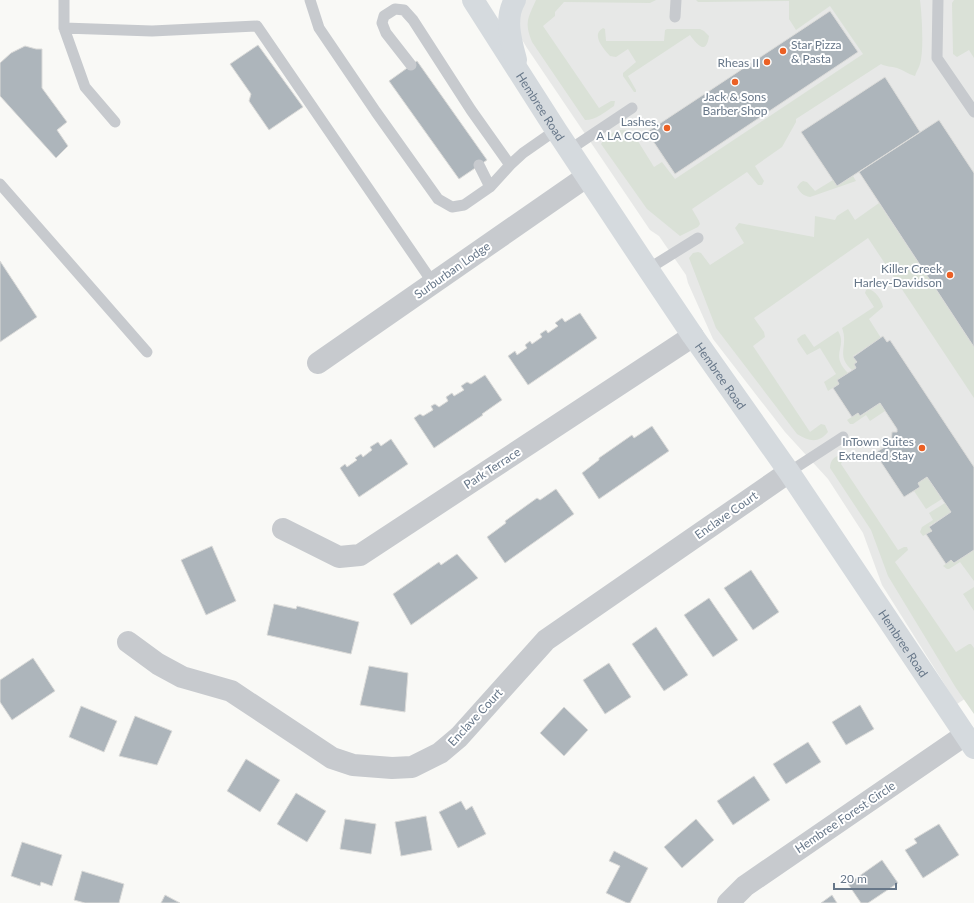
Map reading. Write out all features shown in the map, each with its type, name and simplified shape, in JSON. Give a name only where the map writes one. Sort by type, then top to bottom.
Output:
[{"type":"street","name":"Hembree Road","points":[[473,0],[586,177],[693,336],[789,472],[970,742]]},
{"type":"street","points":[[514,0],[509,19],[512,44],[521,76]]},
{"type":"street","name":"Surburban Lodge","points":[[318,362],[586,177]]},
{"type":"street","name":"Park Terrace","points":[[283,529],[339,557],[360,555],[693,336]]},
{"type":"street","name":"Enclave Court","points":[[128,642],[158,664],[182,678],[231,691],[332,758],[353,765],[392,768],[412,766],[440,753],[459,737],[546,640],[789,472]]},
{"type":"street","name":"Hembree Forest Circle","points":[[728,903],[745,886],[970,742]]},
{"type":"lane","points":[[64,0],[64,28],[85,87],[115,122]]},
{"type":"lane","points":[[310,0],[319,28],[438,199],[452,206],[464,205],[490,187],[523,153],[556,130]]},
{"type":"lane","points":[[675,17],[676,0]]},
{"type":"lane","points":[[938,0],[937,58],[974,112]]},
{"type":"lane","points":[[411,65],[386,33],[382,23],[384,16],[395,9],[404,10],[413,20],[471,110],[510,165]]},
{"type":"lane","points":[[64,28],[152,31],[257,26],[433,283]]},
{"type":"lane","points":[[569,150],[632,108]]},
{"type":"lane","points":[[479,165],[490,187]]},
{"type":"lane","points":[[0,184],[147,352]]},
{"type":"lane","points":[[648,269],[698,238]]},
{"type":"lane","points":[[789,472],[843,437]]},
{"type":"shaded area","points":[[525,0],[974,0],[974,693],[957,704],[882,585],[863,533],[828,479],[785,432],[713,339],[688,283],[686,275],[659,236],[650,230],[527,48],[521,38],[518,22]]},
{"type":"shaded area","points":[[536,0],[656,0],[650,3],[564,2],[555,12],[555,16],[543,26],[599,108],[611,101],[615,101],[614,106],[593,119],[585,120],[532,42],[528,30],[528,21]]},
{"type":"shaded area","points":[[696,0],[920,0],[922,50],[920,64],[915,76],[897,68],[881,64],[796,119],[796,122],[782,147],[755,166],[764,181],[762,185],[758,185],[747,172],[692,209],[700,224],[698,227],[680,236],[647,209],[601,144],[605,139],[619,130],[629,131],[636,138],[654,167],[662,162],[675,179],[863,54],[830,6],[796,30],[789,19],[789,1],[698,2]]},
{"type":"shaded area","points":[[954,0],[974,0],[974,58],[969,50],[957,57],[953,54],[952,3]]},
{"type":"shaded area","points":[[603,28],[605,29],[606,41],[664,41],[665,30],[667,29],[700,29],[709,36],[706,46],[703,47],[690,35],[628,76],[636,90],[636,92],[634,92],[623,76],[623,73],[636,62],[628,49],[616,57],[610,56],[598,38],[599,31]]},
{"type":"shaded area","points":[[853,176],[856,181],[810,197],[802,194],[797,187],[803,181],[807,182],[815,191],[833,180],[837,186]]},
{"type":"shaded area","points":[[879,203],[974,347],[974,398],[868,238],[754,318],[764,332],[765,337],[753,346],[810,432],[821,424],[825,425],[828,432],[824,436],[817,440],[809,440],[797,434],[716,328],[689,258],[693,253],[701,253],[710,265],[744,243],[735,228],[739,223],[814,237],[815,216],[835,220],[837,216],[848,209],[855,220]]},
{"type":"shaded area","points":[[868,289],[876,293],[880,298],[883,307],[869,319],[881,338],[853,356],[857,362],[854,364],[856,368],[852,370],[844,360],[844,334],[842,328],[874,307],[865,293]]},
{"type":"shaded area","points":[[838,331],[841,337],[839,356],[840,361],[848,373],[837,380],[839,384],[828,391],[824,382],[836,374],[820,348],[807,355],[797,339],[805,334],[814,347]]},
{"type":"shaded area","points":[[880,403],[885,411],[870,421],[866,415],[853,424],[850,424],[847,420],[858,413],[861,416]]},
{"type":"shaded area","points":[[841,455],[844,457],[841,464],[898,550],[907,547],[908,550],[895,562],[956,652],[969,644],[971,644],[974,648],[974,714],[956,688],[888,576],[871,530],[830,468],[833,459],[836,456]]},
{"type":"shaded area","points":[[927,477],[942,499],[926,509],[914,491],[920,487],[918,483]]},
{"type":"shaded area","points":[[945,503],[951,512],[929,526],[932,531],[923,536],[920,532],[922,527],[933,520],[929,513]]},
{"type":"shaded area","points":[[974,550],[974,581],[960,562],[949,569],[943,566],[951,560],[954,563]]},
{"type":"shaded area","points":[[974,587],[974,611],[963,594]]},
{"type":"building","points":[[830,11],[858,52],[675,174],[647,132]]},
{"type":"building","points":[[258,45],[303,107],[269,130],[249,101],[251,94],[230,64]]},
{"type":"building","points":[[25,46],[42,49],[42,88],[67,122],[57,130],[68,146],[56,158],[0,96],[0,63],[11,53]]},
{"type":"building","points":[[417,61],[487,160],[459,179],[389,81]]},
{"type":"building","points":[[885,77],[920,132],[837,186],[801,132]]},
{"type":"building","name":"Killer Creek Harley-Davidson","points":[[939,120],[974,173],[974,347],[859,172]]},
{"type":"building","points":[[0,261],[37,317],[0,342]]},
{"type":"building","points":[[580,313],[597,338],[528,385],[508,356],[515,351],[517,355],[527,348],[525,345],[530,341],[532,344],[542,337],[540,334],[546,330],[548,333],[558,326],[555,323],[562,318],[565,322]]},
{"type":"building","name":"InTown Suites Extended Stay","points":[[883,336],[887,342],[890,340],[974,467],[974,550],[954,563],[951,560],[946,564],[926,534],[932,531],[929,527],[951,512],[927,477],[918,483],[920,487],[904,497],[875,453],[891,443],[892,432],[897,432],[897,429],[880,403],[860,416],[858,413],[852,417],[833,388],[839,384],[837,380],[856,368],[854,364],[857,362],[853,357]]},
{"type":"building","points":[[485,375],[502,400],[482,414],[483,415],[434,448],[414,418],[420,414],[423,416],[433,410],[431,406],[435,404],[439,407],[448,401],[446,397],[452,393],[454,396],[464,390],[461,386],[467,382],[471,384]]},
{"type":"building","points":[[652,426],[669,451],[599,499],[582,473],[599,460],[599,458],[632,435],[634,438]]},
{"type":"building","points":[[391,439],[408,464],[359,497],[340,468],[345,464],[347,467],[357,460],[355,458],[361,454],[363,457],[372,450],[370,447],[378,442],[381,446]]},
{"type":"building","points":[[556,489],[574,514],[505,563],[487,537],[506,523],[505,521],[537,498],[540,500]]},
{"type":"building","points":[[212,546],[236,601],[206,615],[181,560]]},
{"type":"building","points":[[457,554],[478,578],[411,625],[393,594],[439,562],[441,565]]},
{"type":"building","points":[[751,570],[779,612],[753,630],[724,588]]},
{"type":"building","points":[[709,598],[738,640],[713,657],[684,615]]},
{"type":"building","points":[[274,604],[296,609],[297,606],[359,622],[351,654],[267,635]]},
{"type":"building","points":[[656,627],[688,675],[664,691],[632,644]]},
{"type":"building","points":[[33,658],[55,691],[12,720],[0,702],[0,680]]},
{"type":"building","points":[[609,663],[631,697],[605,714],[583,680]]},
{"type":"building","points":[[369,666],[408,673],[405,712],[360,705]]},
{"type":"building","points":[[860,705],[874,729],[846,745],[832,722]]},
{"type":"building","points":[[81,706],[117,721],[104,752],[69,737]]},
{"type":"building","points":[[564,707],[588,730],[564,756],[540,733]]},
{"type":"building","points":[[135,716],[172,731],[157,765],[119,756]]},
{"type":"building","points":[[808,742],[821,762],[786,784],[773,764]]},
{"type":"building","points":[[246,759],[280,780],[260,812],[227,791]]},
{"type":"building","points":[[754,776],[770,800],[733,825],[717,801]]},
{"type":"building","points":[[296,793],[326,811],[307,842],[277,824]]},
{"type":"building","points":[[461,801],[466,810],[472,806],[486,834],[458,848],[439,812]]},
{"type":"building","points":[[426,816],[432,850],[401,856],[395,822]]},
{"type":"building","points":[[345,819],[376,824],[371,854],[340,849]]},
{"type":"building","points":[[696,819],[714,840],[682,868],[664,847]]},
{"type":"building","points":[[939,824],[959,855],[923,878],[905,850],[917,843],[914,839]]},
{"type":"building","points":[[22,842],[62,855],[52,886],[41,882],[40,886],[11,876]]},
{"type":"building","points":[[614,851],[648,868],[630,903],[606,893],[620,866],[609,861]]},
{"type":"building","points":[[882,860],[898,883],[868,903],[861,903],[848,884]]},
{"type":"building","points":[[82,871],[124,884],[119,903],[85,903],[74,900]]},
{"type":"building","points":[[165,895],[180,903],[161,903]]},
{"type":"building","points":[[832,895],[837,903],[821,903]]},
{"type":"place","name":"Star Pizza & Pasta","points":[[783,51]]},
{"type":"place","name":"Rheas II","points":[[767,62]]},
{"type":"place","name":"Jack & Sons Barber Shop","points":[[735,82]]},
{"type":"place","name":"Lashes, A LA COCO","points":[[667,128]]},
{"type":"place","name":"Killer Creek Harley-Davidson","points":[[950,275]]},
{"type":"place","name":"InTown Suites Extended Stay","points":[[922,448]]}]
